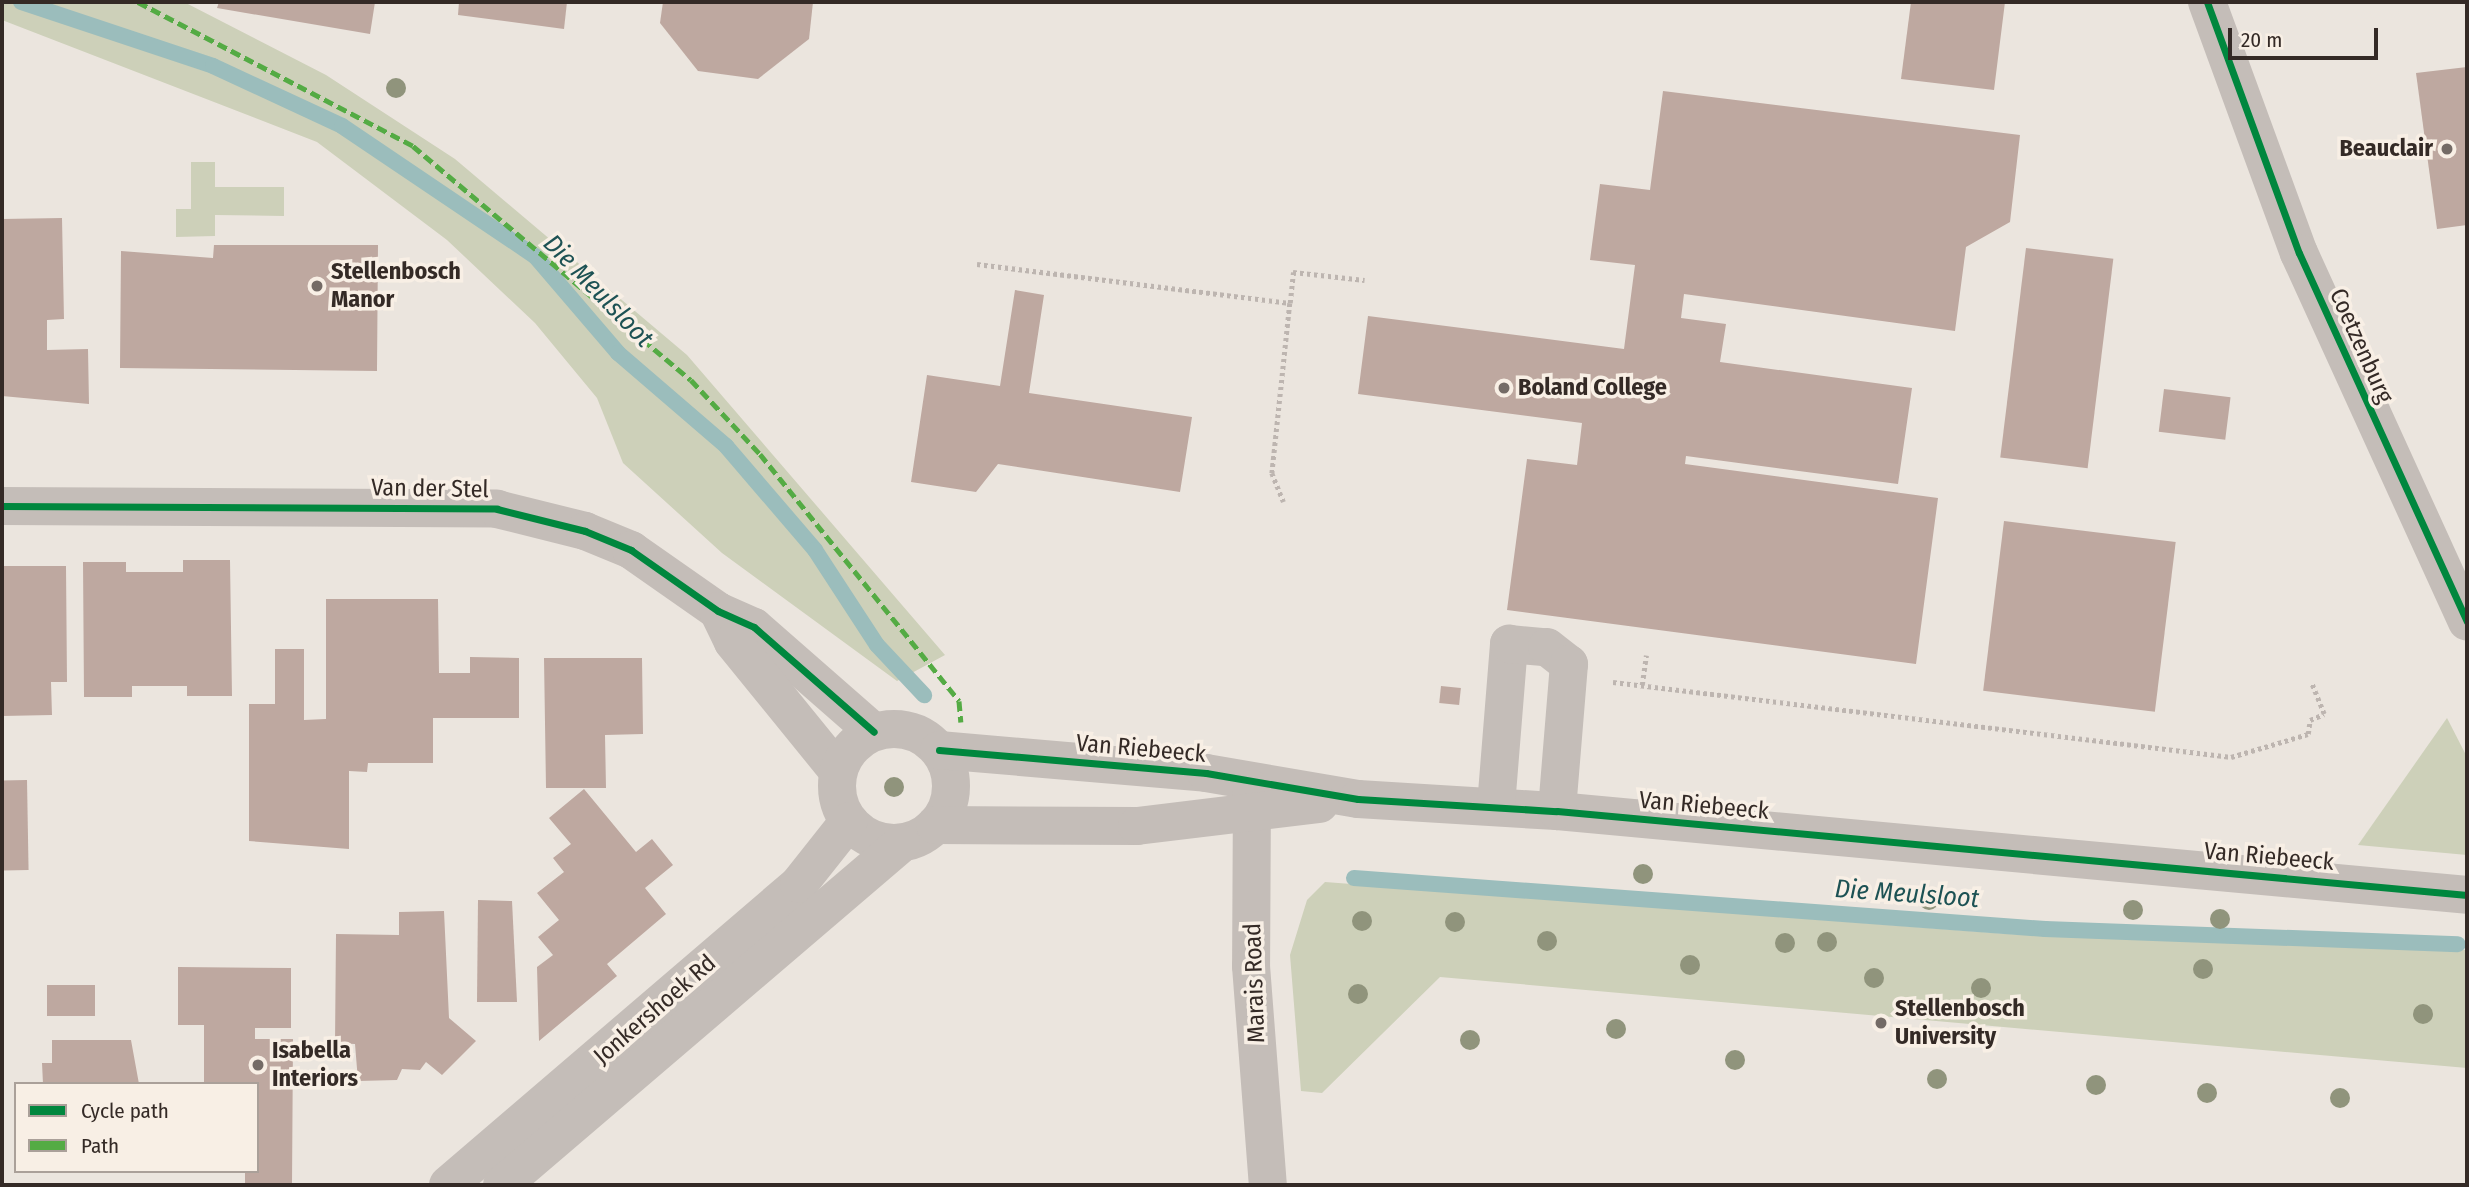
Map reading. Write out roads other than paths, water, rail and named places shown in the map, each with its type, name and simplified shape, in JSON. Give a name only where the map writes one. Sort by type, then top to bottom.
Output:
[{"type":"street","name":"Coetzenburg","points":[[2207,2],[2299,253],[2467,621]]},
{"type":"street","name":"Van der Stel","points":[[2,506],[497,509],[631,550],[718,611],[754,627],[874,732]]},
{"type":"street","name":"Van der Stel","points":[[718,611],[733,642],[838,771]]},
{"type":"street","points":[[1496,806],[1509,644],[1547,647],[1569,664],[1557,811]]},
{"type":"street","points":[[909,731],[939,750],[950,796],[935,825],[901,844],[877,840],[849,821],[840,806],[838,771],[846,754],[874,732],[909,731]]},
{"type":"street","name":"Van Riebeeck","points":[[939,750],[1252,797],[1496,806],[2467,895]]},
{"type":"street","name":"Van Riebeeck","points":[[935,825],[1137,826],[1252,797]]},
{"type":"street","name":"Marais Road","points":[[1252,797],[1251,966],[1268,1185]]},
{"type":"street","name":"Jonkershoek Rd","points":[[448,1185],[799,884],[849,821]]},
{"type":"street","name":"Jonkershoek Rd","points":[[502,1185],[901,844]]},
{"type":"waterway","name":"Die Meulsloot","points":[[21,2],[213,66],[342,126],[535,256],[618,353],[726,446],[815,550],[877,645],[924,695]]},
{"type":"waterway","name":"Die Meulsloot","points":[[1354,878],[2045,929],[2458,944]]},
{"type":"place","name":"Beauclair","points":[[2447,149]]},
{"type":"place","name":"Stellenbosch Manor","points":[[317,286]]},
{"type":"place","name":"Boland College","points":[[1504,388]]},
{"type":"place","name":"Stellenbosch University","points":[[1881,1023]]},
{"type":"place","name":"Isabella Interiors","points":[[258,1065]]}]
